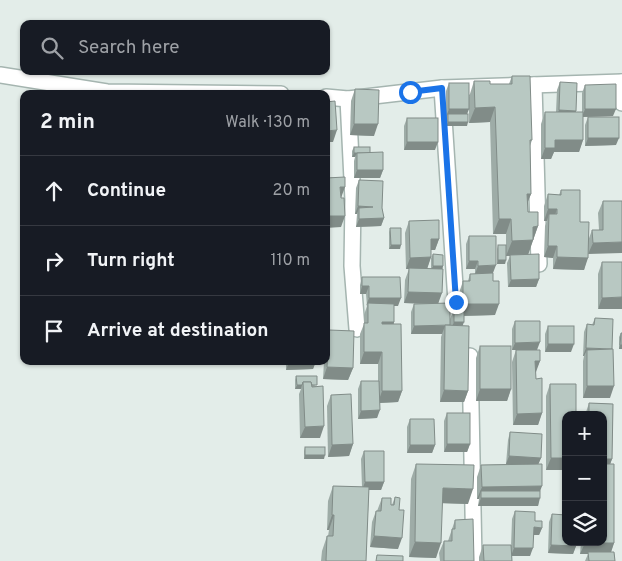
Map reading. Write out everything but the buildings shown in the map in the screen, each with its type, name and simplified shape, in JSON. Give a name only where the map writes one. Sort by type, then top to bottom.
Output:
[{"type":"street","points":[[0,75],[94,90]]},
{"type":"street","points":[[330,98],[348,99],[442,88],[622,82],[622,103]]},
{"type":"street","points":[[534,85],[539,264]]},
{"type":"street","points":[[442,88],[456,302]]},
{"type":"street","points":[[348,99],[353,200],[352,266],[357,329]]},
{"type":"street","points":[[470,356],[474,561]]},
{"type":"route","points":[[410,92],[442,88],[456,302]]}]
